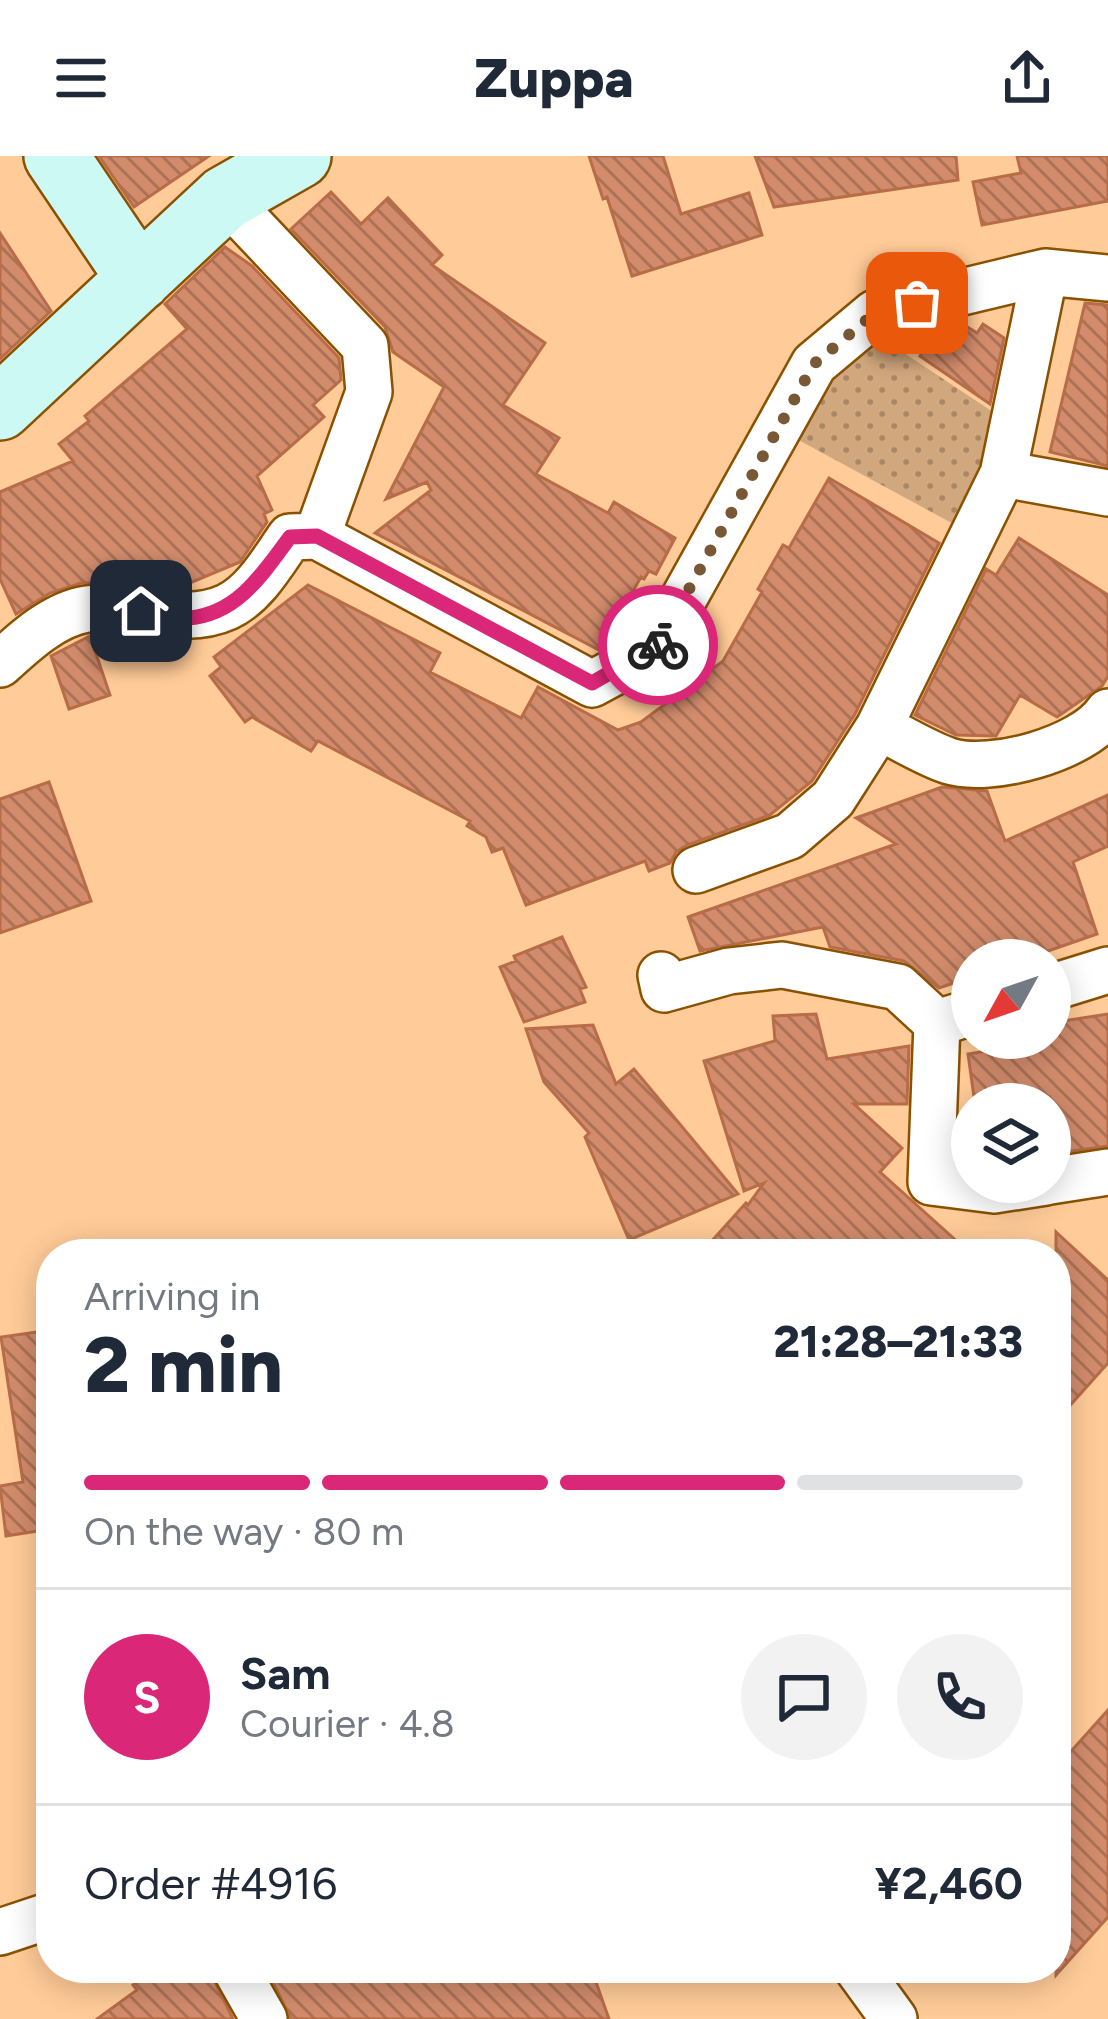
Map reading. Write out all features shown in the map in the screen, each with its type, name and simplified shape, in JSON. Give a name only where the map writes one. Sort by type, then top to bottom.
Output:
[{"type":"street","points":[[56,156],[139,278]]},
{"type":"street","points":[[0,408],[225,198],[299,156]]},
{"type":"street","points":[[225,198],[365,346],[369,392],[317,536]]},
{"type":"street","points":[[696,870],[790,836],[833,800],[879,727],[1003,474],[1045,272]]},
{"type":"street","points":[[0,664],[33,633],[86,608],[188,618],[230,606],[255,584],[290,537],[317,536],[592,683],[656,650],[814,364],[875,313],[1045,272],[1108,278]]},
{"type":"street","points":[[1003,474],[1108,493]]},
{"type":"street","points":[[879,727],[953,762],[1026,760],[1081,735],[1108,712]]},
{"type":"street","points":[[661,975],[664,989],[729,971],[782,965],[898,987],[951,1015]]},
{"type":"street","points":[[1071,981],[1108,970]]},
{"type":"street","points":[[951,1044],[931,1182],[951,1185]]},
{"type":"street","points":[[1071,1178],[1108,1172]]},
{"type":"street","points":[[0,1932],[36,1920]]},
{"type":"street","points":[[244,1983],[264,2019]]},
{"type":"street","points":[[868,1983],[894,2019]]},
{"type":"shaded area","points":[[880,337],[996,414],[988,468],[961,528],[793,437],[821,374]]},
{"type":"building","points":[[99,156],[209,156],[134,207]]},
{"type":"building","points":[[589,156],[663,156],[681,214],[749,193],[762,235],[632,276]]},
{"type":"building","points":[[755,156],[956,156],[958,180],[774,207]]},
{"type":"building","points":[[1017,156],[1108,156],[1108,201],[982,225],[973,182],[1021,173]]},
{"type":"building","points":[[331,192],[361,224],[388,198],[442,255],[432,265],[545,343],[503,405],[559,438],[536,474],[608,513],[614,502],[675,538],[656,574],[649,571],[641,577],[599,650],[375,533],[431,490],[427,482],[386,499],[444,387],[393,352],[385,327],[291,229]]},
{"type":"building","points":[[0,233],[51,311],[0,359]]},
{"type":"building","points":[[225,247],[252,266],[339,358],[341,380],[313,405],[324,417],[257,476],[272,510],[264,514],[267,522],[240,562],[178,588],[124,581],[81,583],[50,593],[16,614],[0,579],[0,492],[73,461],[59,444],[187,329],[165,304]]},
{"type":"building","points":[[1085,303],[1108,305],[1108,466],[1050,452]]},
{"type":"building","points":[[958,321],[977,333],[983,324],[1004,338],[990,404],[920,356],[941,325],[951,330]]},
{"type":"building","points":[[829,478],[939,543],[855,714],[812,781],[770,815],[687,845],[670,863],[649,871],[645,861],[526,905],[503,848],[492,852],[486,837],[467,826],[470,821],[318,741],[311,751],[252,717],[245,722],[210,676],[221,667],[214,657],[308,585],[440,653],[430,672],[521,718],[538,687],[618,730],[641,722],[723,661],[783,545],[789,548]]},
{"type":"building","points":[[1019,538],[1108,595],[1108,676],[1102,686],[1057,717],[1020,695],[996,736],[956,735],[915,715],[986,569],[996,575]]},
{"type":"building","points":[[90,636],[110,695],[69,709],[51,656]]},
{"type":"building","points":[[49,782],[91,901],[0,933],[0,799]]},
{"type":"building","points":[[942,787],[987,791],[1005,841],[1108,795],[1108,846],[1073,862],[1097,934],[1071,943],[1071,939],[951,939],[951,984],[939,988],[904,961],[830,947],[823,927],[700,951],[688,917],[896,844],[856,818]]},
{"type":"building","points":[[562,937],[586,987],[580,989],[585,1002],[524,1022],[500,967],[516,961],[514,956]]},
{"type":"building","points":[[816,1014],[827,1059],[909,1046],[907,1104],[854,1104],[902,1148],[880,1172],[954,1239],[714,1239],[764,1183],[744,1191],[704,1061],[775,1041],[773,1016]]},
{"type":"building","points":[[1108,1014],[1108,1146],[1071,1151],[1071,1083],[972,1083],[969,1059],[1071,1059],[1071,1020]]},
{"type":"building","points":[[593,1025],[616,1084],[634,1069],[738,1194],[629,1239],[585,1137],[589,1133],[544,1082],[526,1029]]},
{"type":"building","points":[[1071,1246],[1108,1280],[1108,1363],[1071,1404]]},
{"type":"building","points":[[36,1332],[36,1531],[6,1536],[0,1486],[23,1482],[1,1337]]},
{"type":"building","points":[[1108,1710],[1108,1917],[1071,1958],[1071,1751]]},
{"type":"building","points":[[215,1983],[233,2019],[97,2019],[137,1990],[133,1985]]},
{"type":"building","points":[[273,1983],[596,1983],[609,2019],[291,2019]]},
{"type":"way so far","points":[[658,645],[814,364],[875,313],[917,303]]},
{"type":"route","points":[[141,611],[188,618],[230,606],[255,584],[290,537],[317,536],[592,683],[658,645]]}]
